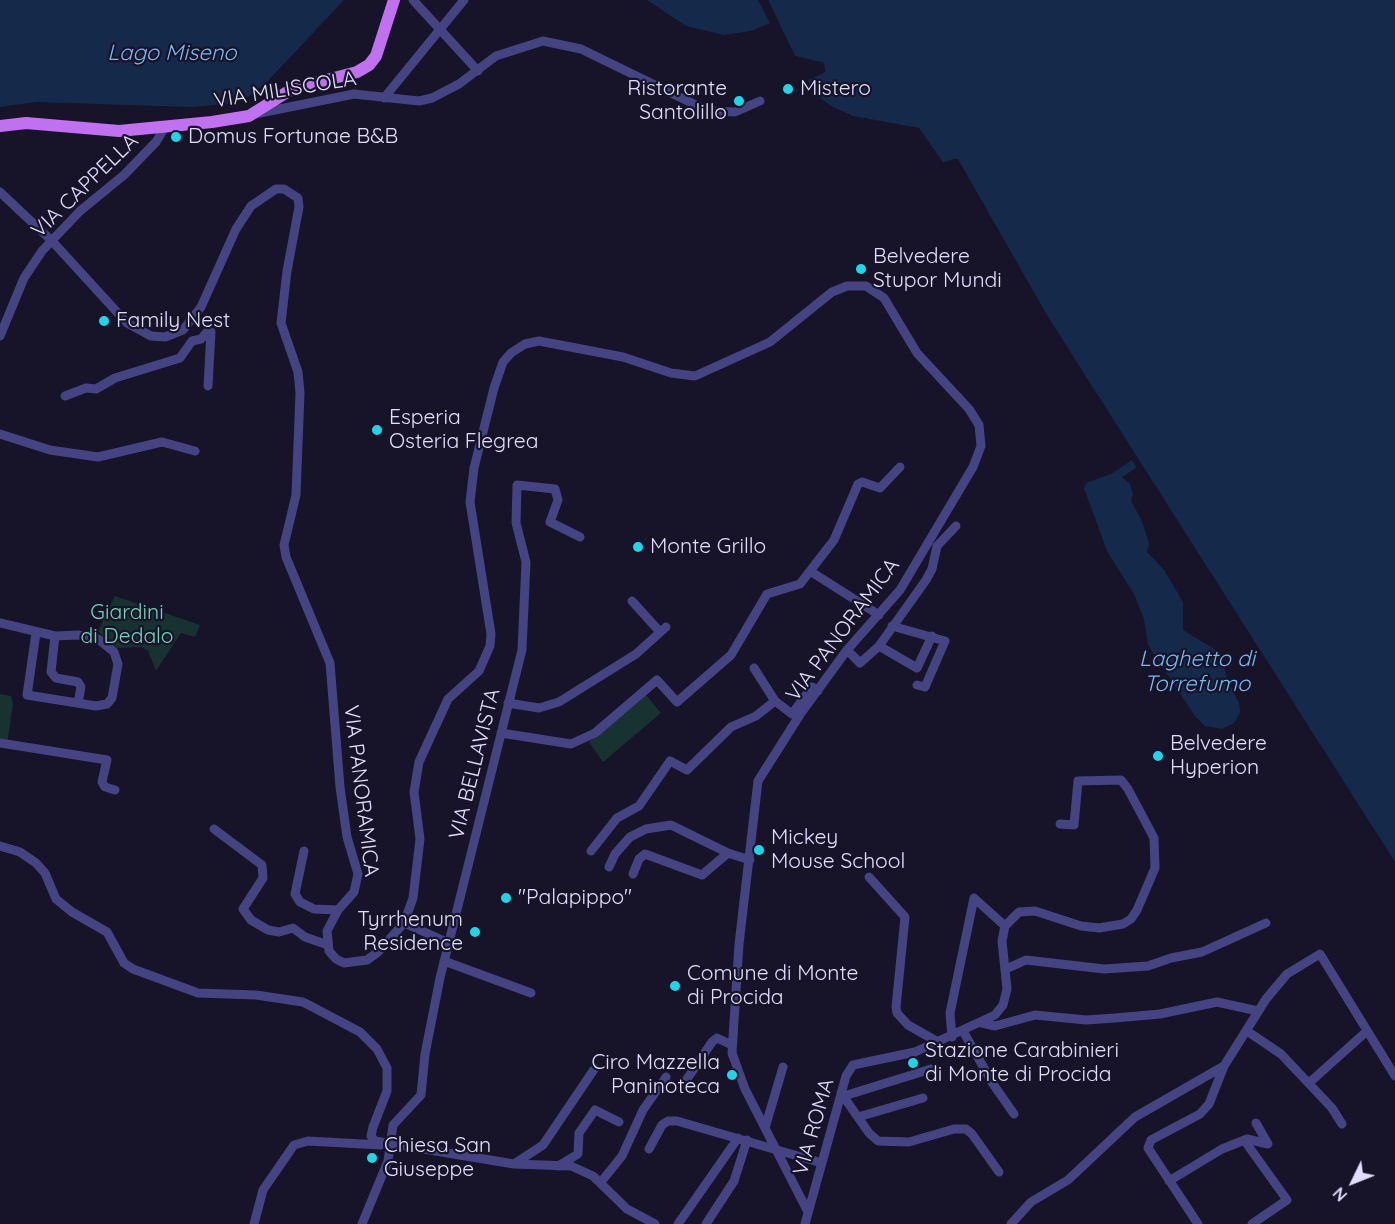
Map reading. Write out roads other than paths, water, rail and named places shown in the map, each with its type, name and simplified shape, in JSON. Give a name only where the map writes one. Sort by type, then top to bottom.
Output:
[{"type":"main road","points":[[249,116],[292,89],[357,72],[369,65],[376,56],[394,0]]},
{"type":"main road","name":"VIA MILISCOLA","points":[[0,126],[26,123],[119,131],[249,116]]},
{"type":"street","points":[[413,0],[478,71]]},
{"type":"street","points":[[384,98],[464,0]]},
{"type":"street","name":"VIA MILISCOLA","points":[[249,116],[354,94],[419,101],[432,98],[446,93],[496,56],[543,41],[581,50],[700,107],[713,111],[735,112],[760,100]]},
{"type":"street","name":"VIA CAPPELLA","points":[[0,336],[24,279],[42,251],[80,211],[124,175],[156,142],[165,127]]},
{"type":"street","name":"VIA PANORAMICA","points":[[183,330],[201,307],[245,213],[264,195],[276,189],[284,189],[293,193],[299,207],[285,281],[281,323],[298,372],[300,393],[296,495],[284,545],[286,557],[330,663],[340,787],[348,837],[358,874],[354,892],[338,910],[327,931],[328,945],[336,959],[353,964],[378,952],[404,922],[413,898],[420,839],[414,792],[418,762],[448,699],[479,670],[490,646],[491,634],[470,502],[474,468],[494,388],[503,362],[511,353],[525,344],[546,342],[623,357],[671,373],[695,376],[770,342],[832,292],[847,286],[866,286],[884,298],[917,353],[969,409],[979,425],[981,446],[973,467],[900,590],[847,650],[758,781],[739,944],[732,1053],[745,1089],[808,1212]]},
{"type":"street","points":[[0,192],[52,241],[127,323],[151,336],[165,337],[183,330],[192,341]]},
{"type":"street","points":[[65,396],[86,388],[96,389],[115,378],[180,358],[192,341],[211,332],[208,386]]},
{"type":"street","points":[[0,434],[50,450],[98,457],[162,442],[195,452]]},
{"type":"street","points":[[501,733],[571,744],[595,734],[657,680],[676,702],[731,655],[767,594],[800,584],[834,540],[858,484],[862,482],[880,488],[900,467]]},
{"type":"street","name":"VIA BELLAVISTA","points":[[362,1224],[388,1161],[393,1125],[421,1095],[425,1054],[444,962],[525,633],[525,562],[516,523],[517,485],[555,489],[558,500],[550,522],[580,537]]},
{"type":"street","points":[[847,650],[860,663],[879,646],[926,580],[932,569],[937,546],[956,525]]},
{"type":"street","points":[[810,571],[891,628],[932,636],[945,641],[925,687],[917,685]]},
{"type":"street","points":[[508,703],[539,708],[559,702],[636,654],[663,629],[632,601]]},
{"type":"street","points":[[0,623],[36,633],[55,636],[78,635],[98,639],[114,652],[116,659],[112,698],[107,704],[96,706],[27,695],[36,633]]},
{"type":"street","points":[[55,636],[51,672],[56,678],[78,682],[81,687],[78,703]]},
{"type":"street","points":[[879,646],[917,668],[932,636]]},
{"type":"street","points":[[754,668],[775,701],[792,714],[812,687],[818,691]]},
{"type":"street","points":[[591,851],[617,818],[639,806],[670,761],[687,770],[731,727],[756,716],[775,701]]},
{"type":"street","points":[[0,743],[107,760],[102,782],[105,787],[115,790]]},
{"type":"street","points":[[952,1037],[950,1012],[974,898],[1005,926],[1019,912],[1026,910],[1081,926],[1114,927],[1131,919],[1137,910],[1155,868],[1154,838],[1128,789],[1120,780],[1078,781],[1074,825],[1060,824]]},
{"type":"street","points":[[609,867],[615,854],[630,837],[646,829],[671,825],[728,853],[750,860]]},
{"type":"street","points":[[214,829],[262,865],[263,878],[243,909],[251,920],[268,930],[279,932],[293,928],[305,937],[328,945]]},
{"type":"street","points":[[0,846],[20,852],[36,863],[45,873],[56,900],[107,932],[124,963],[133,969],[198,993],[256,995],[303,1002],[360,1032],[377,1049],[387,1068],[387,1091],[371,1136],[375,1141],[389,1145]]},
{"type":"street","points":[[304,851],[295,894],[300,902],[314,909],[338,910]]},
{"type":"street","points":[[633,874],[639,859],[645,854],[702,875],[728,853]]},
{"type":"street","points":[[869,878],[905,917],[897,1013],[908,1025],[938,1042]]},
{"type":"street","points":[[404,922],[449,943]]},
{"type":"street","points":[[1006,969],[1026,960],[1104,969],[1148,966],[1171,958],[1202,952],[1266,923]]},
{"type":"street","name":"VIA ROMA","points":[[805,1224],[843,1094],[846,1076],[853,1065],[915,1052],[952,1037],[995,1015],[1003,1005],[1007,989],[1002,941],[1005,926]]},
{"type":"street","points":[[1195,1223],[1148,1148],[1151,1140],[1200,1114],[1209,1104],[1224,1066],[1258,1011],[1287,974],[1320,954],[1395,1076]]},
{"type":"street","points":[[444,962],[531,993]]},
{"type":"street","points":[[982,1023],[995,1026],[1035,1015],[1086,1020],[1160,1014],[1217,1002],[1258,1011]]},
{"type":"street","points":[[963,1031],[993,1084],[1014,1114]]},
{"type":"street","points":[[1247,1031],[1281,1054],[1332,1108],[1342,1124]]},
{"type":"street","points":[[1309,1083],[1367,1031]]},
{"type":"street","points":[[683,1085],[712,1042],[717,1038],[732,1045]]},
{"type":"street","points":[[1011,1224],[1031,1202],[1068,1180],[1135,1117],[1224,1066]]},
{"type":"street","points":[[765,1128],[783,1067]]},
{"type":"street","points":[[514,1164],[543,1145],[595,1068]]},
{"type":"street","points":[[931,1069],[843,1094],[873,1138],[892,1143],[925,1138],[954,1129],[966,1129],[999,1172]]},
{"type":"street","points":[[601,1182],[622,1156],[643,1110],[666,1077]]},
{"type":"street","points":[[858,1117],[923,1098]]},
{"type":"street","points":[[558,1166],[578,1154],[579,1133],[595,1110],[619,1122]]},
{"type":"street","points":[[649,1149],[662,1125],[668,1121],[696,1125],[822,1163]]},
{"type":"street","points":[[1169,1181],[1222,1149],[1244,1140],[1268,1144],[1256,1123]]},
{"type":"street","points":[[678,1224],[742,1139]]},
{"type":"street","points":[[706,1224],[734,1181],[742,1139]]},
{"type":"street","points":[[1244,1140],[1287,1200],[1252,1224]]},
{"type":"street","points":[[254,1224],[263,1190],[294,1144],[308,1142],[389,1145],[514,1164],[571,1166],[601,1182],[627,1209],[655,1224]]},
{"type":"water","name":"Lago Miseno","points":[[0,0],[344,0],[264,85],[248,97],[227,104],[191,107],[36,102],[0,107]]},
{"type":"water","points":[[647,0],[758,0],[770,23],[751,31],[724,35],[686,26]]},
{"type":"water","points":[[768,0],[1395,0],[1395,862],[1048,317],[958,159],[943,162],[919,128],[853,116],[833,107],[814,94],[808,80],[825,72],[824,63],[795,56]]},
{"type":"water","name":"Laghetto di Torrefumo","points":[[1132,460],[1137,467],[1122,477],[1130,484],[1133,494],[1131,501],[1142,521],[1149,544],[1147,552],[1164,570],[1183,602],[1183,630],[1219,652],[1228,681],[1239,703],[1240,713],[1234,723],[1222,729],[1205,726],[1195,716],[1148,645],[1144,619],[1134,594],[1107,551],[1084,488],[1086,483],[1111,474]]},
{"type":"place","name":"Mistero","points":[[788,89]]},
{"type":"place","name":"Ristorante Santolillo","points":[[739,101]]},
{"type":"place","name":"Domus Fortunae B&B","points":[[176,137]]},
{"type":"place","name":"Belvedere Stupor Mundi","points":[[861,269]]},
{"type":"place","name":"Family Nest","points":[[104,321]]},
{"type":"place","name":"Esperia Osteria Flegrea","points":[[377,430]]},
{"type":"place","name":"Monte Grillo","points":[[638,547]]},
{"type":"place","name":"Belvedere Hyperion","points":[[1158,756]]},
{"type":"place","name":"Mickey Mouse School","points":[[759,850]]},
{"type":"place","name":"\"Palapippo\"","points":[[506,898]]},
{"type":"place","name":"Tyrrhenum Residence","points":[[475,932]]},
{"type":"place","name":"Comune di Monte di Procida","points":[[675,986]]},
{"type":"place","name":"Stazione Carabinieri di Monte di Procida","points":[[913,1063]]},
{"type":"place","name":"Ciro Mazzella Paninoteca","points":[[732,1075]]},
{"type":"place","name":"Chiesa San Giuseppe","points":[[372,1158]]},
{"type":"park label","name":"Giardini di Dedalo","points":[[127,625]]}]
